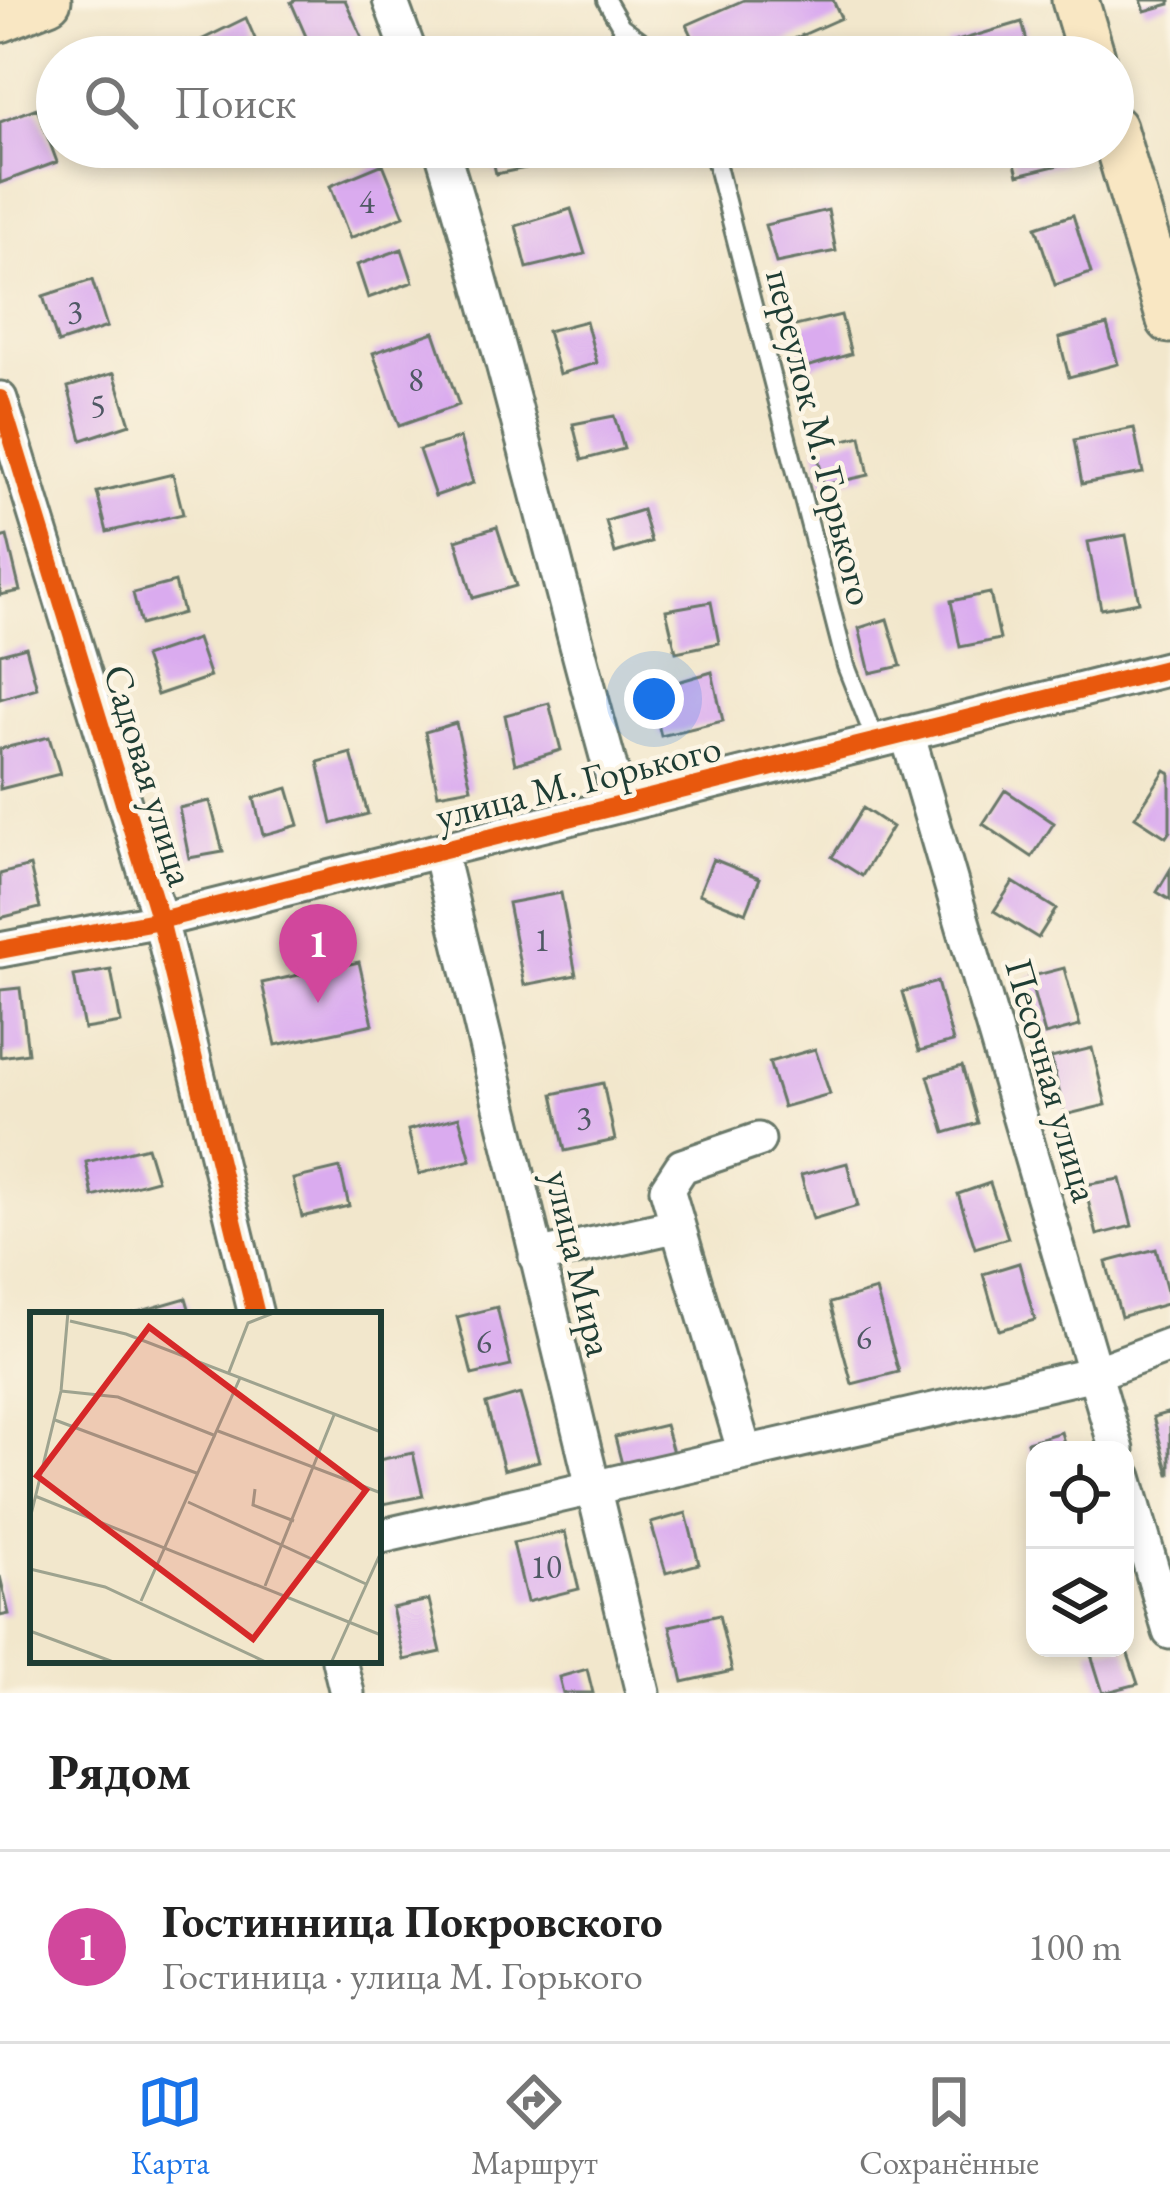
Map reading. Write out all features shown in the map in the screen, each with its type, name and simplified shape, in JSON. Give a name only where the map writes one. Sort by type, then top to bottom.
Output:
[{"type":"main road","points":[[0,19],[48,0]]},
{"type":"main road","points":[[1075,0],[1086,36]]},
{"type":"main road","points":[[1125,168],[1170,320]]},
{"type":"street","points":[[390,0],[403,36]]},
{"type":"street","name":"улица М. Горького","points":[[448,168],[493,315],[564,606],[620,803]]},
{"type":"street","name":"Садовая улица","points":[[0,399],[160,920],[255,1312]]},
{"type":"street","name":"улица М. Горького","points":[[0,950],[160,920],[1170,668]]},
{"type":"street","name":"Песочная улица","points":[[891,736],[1114,1441]]},
{"type":"street","name":"улица Мира","points":[[439,851],[644,1693]]},
{"type":"street","points":[[745,1453],[667,1189],[682,1166],[758,1139]]},
{"type":"street","points":[[536,1256],[675,1226]]},
{"type":"street","points":[[381,1536],[1095,1373],[1170,1345]]},
{"type":"street","points":[[1134,1508],[1170,1632]]},
{"type":"street","points":[[341,1663],[347,1693]]},
{"type":"lane","points":[[606,0],[622,26],[635,36]]},
{"type":"lane","name":"переулок М. Горького","points":[[717,168],[846,666],[891,736]]},
{"type":"building","points":[[345,0],[361,36],[306,36],[291,2]]},
{"type":"building","points":[[744,0],[833,0],[841,18],[800,36],[692,36],[687,25]]},
{"type":"building","points":[[1141,0],[1170,0],[1170,4],[1145,11]]},
{"type":"building","points":[[246,18],[254,36],[209,36]]},
{"type":"building","points":[[1022,22],[1026,36],[974,36]]},
{"type":"building","points":[[36,108],[36,168],[41,168],[0,183],[0,122]]},
{"type":"building","points":[[385,168],[404,216],[350,238],[330,186]]},
{"type":"building","points":[[495,168],[526,168],[496,174]]},
{"type":"building","points":[[1016,168],[1047,168],[1018,175]]},
{"type":"building","points":[[571,209],[585,254],[527,268],[516,226]]},
{"type":"building","points":[[828,210],[836,251],[776,263],[765,225]]},
{"type":"building","points":[[1073,215],[1091,273],[1055,285],[1036,227]]},
{"type":"building","points":[[402,249],[413,282],[368,298],[357,265]]},
{"type":"building","points":[[92,280],[107,327],[58,343],[43,296]]},
{"type":"building","points":[[841,315],[851,354],[800,369],[791,327]]},
{"type":"building","points":[[586,321],[597,363],[559,374],[547,331]]},
{"type":"building","points":[[1107,325],[1118,364],[1069,377],[1059,338]]},
{"type":"building","points":[[434,332],[459,405],[399,426],[373,353]]},
{"type":"building","points":[[114,373],[130,424],[82,440],[68,387]]},
{"type":"building","points":[[614,416],[624,449],[582,460],[573,424]]},
{"type":"building","points":[[1134,428],[1143,473],[1082,484],[1074,440]]},
{"type":"building","points":[[861,436],[869,475],[824,485],[816,447]]},
{"type":"building","points":[[460,438],[473,483],[435,496],[419,450]]},
{"type":"building","points":[[173,474],[183,514],[107,532],[97,492]]},
{"type":"building","points":[[642,510],[651,542],[615,553],[606,521]]},
{"type":"building","points":[[497,527],[516,586],[473,598],[456,540]]},
{"type":"building","points":[[1126,535],[1139,602],[1101,609],[1088,542]]},
{"type":"building","points":[[7,536],[20,591],[0,595],[0,538]]},
{"type":"building","points":[[175,582],[183,613],[141,625],[133,593]]},
{"type":"building","points":[[990,593],[1000,639],[960,647],[951,601]]},
{"type":"building","points":[[711,602],[719,643],[676,652],[666,610]]},
{"type":"building","points":[[887,619],[901,666],[870,673],[859,628]]},
{"type":"building","points":[[197,639],[210,677],[157,695],[144,657]]},
{"type":"building","points":[[26,647],[37,688],[0,699],[0,654]]},
{"type":"building","points":[[712,672],[723,721],[661,736],[650,690]]},
{"type":"building","points":[[549,703],[561,750],[515,764],[505,715]]},
{"type":"building","points":[[456,723],[471,788],[438,794],[425,732]]},
{"type":"building","points":[[49,737],[60,774],[0,789],[0,749]]},
{"type":"building","points":[[351,753],[368,814],[332,824],[318,762]]},
{"type":"building","points":[[1165,770],[1170,773],[1170,831],[1166,837],[1135,817]]},
{"type":"building","points":[[288,788],[299,825],[263,835],[254,798]]},
{"type":"building","points":[[1005,790],[1054,823],[1032,857],[983,824]]},
{"type":"building","points":[[210,801],[223,852],[189,858],[179,808]]},
{"type":"building","points":[[863,808],[892,827],[862,876],[832,857]]},
{"type":"building","points":[[713,859],[760,878],[746,913],[699,894]]},
{"type":"building","points":[[30,866],[40,908],[0,918],[0,874]]},
{"type":"building","points":[[1170,870],[1170,900],[1157,892]]},
{"type":"building","points":[[1013,882],[1056,909],[1038,938],[994,911]]},
{"type":"building","points":[[561,893],[576,975],[524,985],[508,903]]},
{"type":"building","points":[[359,962],[373,1024],[276,1045],[262,983]]},
{"type":"building","points":[[1064,968],[1080,1026],[1045,1035],[1029,977]]},
{"type":"building","points":[[111,970],[121,1023],[84,1029],[74,976]]},
{"type":"building","points":[[937,982],[953,1042],[919,1051],[902,992]]},
{"type":"building","points":[[20,988],[28,1053],[0,1057],[0,990]]},
{"type":"building","points":[[1092,1048],[1106,1105],[1065,1115],[1051,1058]]},
{"type":"building","points":[[815,1049],[830,1094],[783,1107],[769,1062]]},
{"type":"building","points":[[962,1066],[978,1123],[945,1133],[928,1076]]},
{"type":"building","points":[[603,1083],[615,1140],[565,1151],[553,1094]]},
{"type":"building","points":[[459,1117],[471,1160],[419,1174],[408,1130]]},
{"type":"building","points":[[147,1147],[157,1180],[93,1197],[86,1162]]},
{"type":"building","points":[[847,1163],[858,1206],[813,1219],[801,1175]]},
{"type":"building","points":[[340,1168],[349,1206],[302,1217],[293,1179]]},
{"type":"building","points":[[1120,1179],[1132,1226],[1097,1235],[1084,1185]]},
{"type":"building","points":[[990,1183],[1008,1238],[975,1248],[958,1194]]},
{"type":"building","points":[[1156,1249],[1170,1303],[1121,1317],[1106,1262]]},
{"type":"building","points":[[1019,1263],[1035,1320],[999,1330],[983,1274]]},
{"type":"building","points":[[876,1290],[899,1372],[852,1384],[830,1303]]},
{"type":"building","points":[[186,1298],[190,1312],[138,1312]]},
{"type":"building","points":[[497,1307],[511,1366],[472,1375],[457,1317]]},
{"type":"building","points":[[520,1394],[539,1461],[504,1470],[486,1404]]},
{"type":"building","points":[[1170,1412],[1170,1474],[1169,1474],[1153,1417]]},
{"type":"building","points":[[665,1425],[674,1456],[623,1468],[615,1437]]},
{"type":"building","points":[[1061,1432],[1064,1441],[1030,1441]]},
{"type":"building","points":[[413,1453],[423,1496],[381,1504],[381,1459]]},
{"type":"building","points":[[686,1513],[699,1564],[666,1573],[651,1523]]},
{"type":"building","points":[[565,1532],[579,1589],[527,1602],[513,1543]]},
{"type":"building","points":[[0,1576],[9,1614],[0,1616]]},
{"type":"building","points":[[429,1600],[441,1652],[404,1660],[392,1608]]},
{"type":"building","points":[[719,1615],[732,1671],[683,1682],[670,1626]]},
{"type":"building","points":[[1092,1657],[1129,1657],[1138,1684],[1103,1693]]},
{"type":"building","points":[[587,1669],[593,1693],[563,1693],[559,1677]]},
{"type":"cycle path","points":[[0,399],[160,920],[255,1312]]},
{"type":"cycle path","points":[[0,950],[160,920],[1170,668]]},
{"type":"place","name":"Гостинница Покровского","points":[[318,1003]]}]
